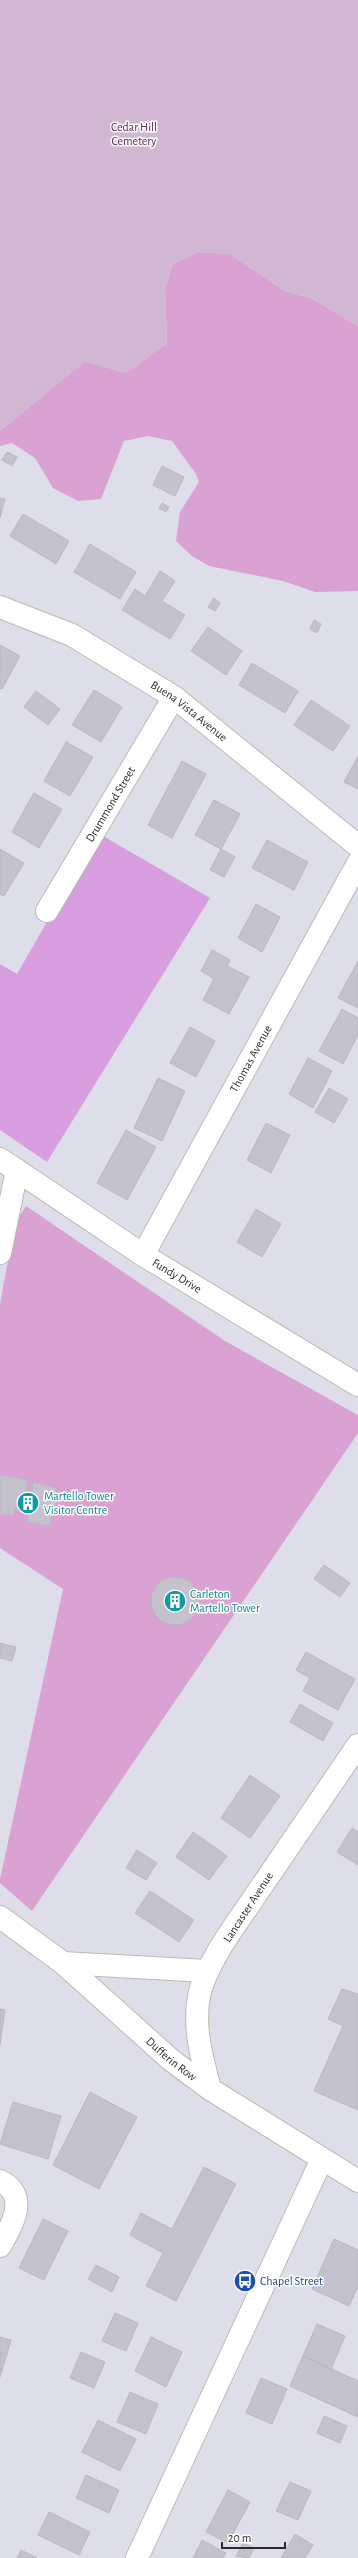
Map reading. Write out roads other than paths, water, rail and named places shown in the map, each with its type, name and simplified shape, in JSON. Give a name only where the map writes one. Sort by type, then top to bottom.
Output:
[{"type":"street","name":"Buena Vista Avenue","points":[[0,607],[72,635],[174,697],[358,846]]},
{"type":"street","name":"Drummond Street","points":[[47,911],[174,697]]},
{"type":"street","name":"Thomas Avenue","points":[[143,1255],[358,863]]},
{"type":"street","name":"Fundy Drive","points":[[9,1164],[143,1255],[358,1385]]},
{"type":"street","points":[[0,1253],[9,1164]]},
{"type":"street","name":"Lancaster Avenue","points":[[210,2089],[198,2045],[197,2018],[199,1995],[207,1972],[247,1908],[358,1745]]},
{"type":"street","name":"Dufferin Row","points":[[0,1917],[63,1964],[171,2060],[210,2089],[358,2181]]},
{"type":"street","points":[[63,1964],[207,1972]]},
{"type":"street","points":[[137,2558],[322,2160]]},
{"type":"street","points":[[0,2181],[8,2185],[13,2192],[17,2211],[0,2246]]},
{"type":"place","name":"Martello Tower Visitor Centre","points":[[28,1503]]},
{"type":"place","name":"Carleton Martello Tower","points":[[175,1601]]},
{"type":"place","name":"Chapel Street","points":[[245,2281]]},
{"type":"park label","name":"Cedar Hill Cemetery","points":[[134,134]]}]
